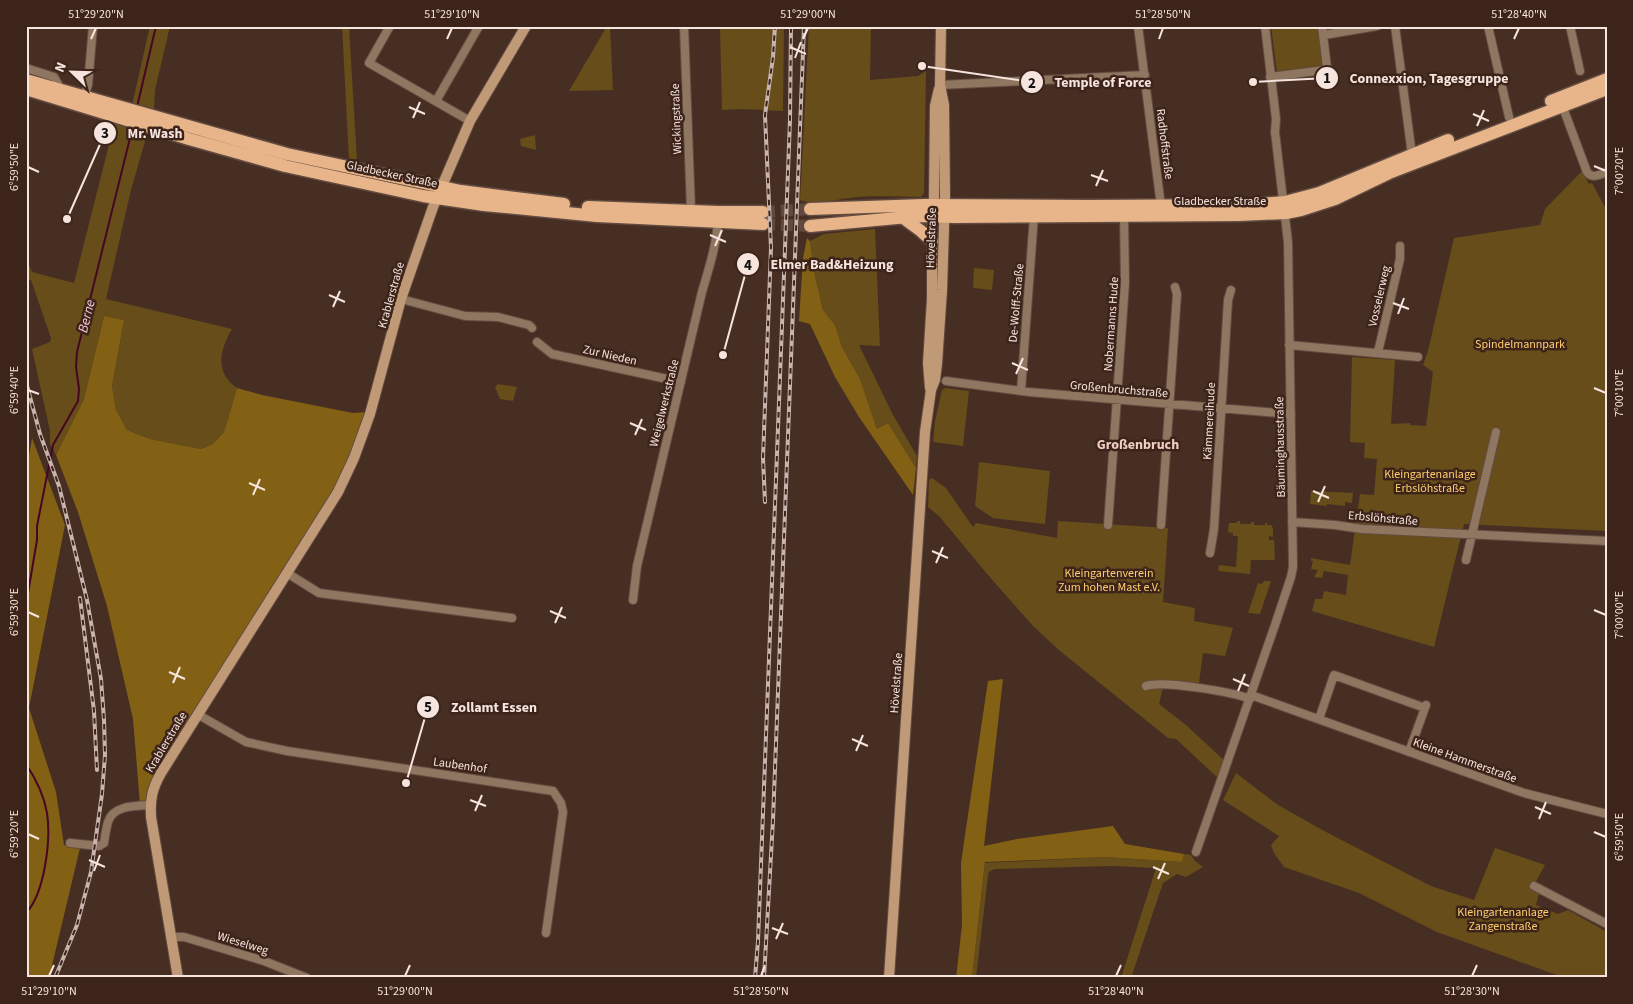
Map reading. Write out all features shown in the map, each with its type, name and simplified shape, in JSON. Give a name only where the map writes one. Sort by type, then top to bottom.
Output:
[{"type":"main road","name":"Krablerstraße","points":[[178,978],[153,832],[151,796],[159,776],[197,714],[338,492],[354,458],[374,402],[401,299],[439,192],[470,121],[526,26]]},
{"type":"main road","name":"Hövelstraße","points":[[889,978],[922,467],[931,390],[937,364],[942,290],[939,211],[944,106],[940,86],[941,26]]},
{"type":"main road","name":"Gladbecker Straße","points":[[810,226],[902,217],[939,211],[1248,205],[1285,208],[1412,155],[1607,79]]},
{"type":"main road","name":"Gladbecker Straße","points":[[26,80],[58,89],[83,101]]},
{"type":"main road","name":"Gladbecker Straße","points":[[26,89],[83,101],[143,119],[439,192],[484,205],[588,215],[763,218]]},
{"type":"main road","name":"Gladbecker Straße","points":[[810,209],[939,211],[1034,216],[1124,215],[1285,208],[1322,204],[1389,173],[1607,89]]},
{"type":"main road","name":"Gladbecker Straße","points":[[143,119],[285,166],[439,192],[585,207],[692,210],[718,217]]},
{"type":"main road","points":[[285,166],[295,156]]},
{"type":"main road","name":"Hövelstraße","points":[[931,390],[928,363],[932,299],[932,241],[939,211]]},
{"type":"main road","points":[[902,217],[932,241]]},
{"type":"street","points":[[83,101],[88,85],[93,26]]},
{"type":"street","points":[[390,26],[368,63],[470,121]]},
{"type":"street","points":[[436,101],[479,26]]},
{"type":"street","name":"Wickingstraße","points":[[684,26],[692,210]]},
{"type":"street","name":"Radhoffstraße","points":[[1138,26],[1161,206]]},
{"type":"street","name":"Bäuminghausstraße","points":[[1196,852],[1291,577],[1288,242],[1265,26]]},
{"type":"street","points":[[1270,77],[1324,70],[1327,68],[1322,26]]},
{"type":"street","points":[[1324,35],[1377,26]]},
{"type":"street","points":[[1395,26],[1412,155]]},
{"type":"street","points":[[1488,26],[1509,117]]},
{"type":"street","points":[[1570,26],[1580,70]]},
{"type":"street","points":[[26,68],[54,77],[58,84],[58,89]]},
{"type":"street","points":[[940,86],[1145,75]]},
{"type":"street","points":[[1562,105],[1586,172],[1594,176],[1607,172]]},
{"type":"street","name":"Nobermanns Hude","points":[[1108,525],[1125,283],[1124,215]]},
{"type":"street","name":"De-Wolff-Straße","points":[[1020,391],[1034,216]]},
{"type":"street","name":"Weigelwerkstraße","points":[[633,600],[637,566],[716,238],[718,217]]},
{"type":"street","name":"Vosselerweg","points":[[1378,352],[1400,258],[1400,246]]},
{"type":"street","points":[[1161,525],[1177,294],[1175,287]]},
{"type":"street","name":"Kämmereihude","points":[[1210,554],[1214,529],[1228,300],[1231,290]]},
{"type":"street","points":[[401,299],[465,316],[498,317],[529,325],[532,328]]},
{"type":"street","name":"Zur Nieden","points":[[537,342],[552,354],[681,382]]},
{"type":"street","points":[[1289,345],[1418,357]]},
{"type":"street","name":"Großenbruchstraße","points":[[946,381],[1020,391],[1291,414]]},
{"type":"street","points":[[1466,560],[1496,432]]},
{"type":"street","name":"Erbslöhstraße","points":[[1292,522],[1335,524],[1362,529],[1607,541]]},
{"type":"street","points":[[287,573],[318,593],[512,618]]},
{"type":"street","points":[[1319,719],[1334,675],[1425,707],[1409,752]]},
{"type":"street","name":"Kleine Hammerstraße","points":[[1146,686],[1162,684],[1251,697],[1319,719],[1524,793],[1607,814]]},
{"type":"street","name":"Laubenhof","points":[[197,714],[246,742],[553,790],[562,803],[563,812],[546,933]]},
{"type":"street","points":[[70,843],[99,846],[104,843],[111,815],[125,807],[151,805]]},
{"type":"street","points":[[1534,886],[1607,924]]},
{"type":"street","name":"Wieselweg","points":[[172,937],[181,936],[264,961],[307,978]]},
{"type":"green space","points":[[150,26],[170,26],[155,90],[154,110],[131,190],[106,299],[232,329],[224,345],[221,360],[225,375],[237,388],[224,432],[213,444],[201,449],[150,439],[127,430],[116,410],[112,386],[124,320],[104,316],[84,399],[56,455],[50,444],[50,431],[32,349],[50,342],[51,338],[31,280],[26,280],[26,258],[32,272],[74,283],[116,117],[132,105]]},
{"type":"green space","points":[[342,26],[349,26],[357,161],[349,160]]},
{"type":"green space","points":[[607,26],[610,26],[613,90],[569,91]]},
{"type":"green space","points":[[720,26],[784,26],[783,111],[722,110]]},
{"type":"green space","points":[[809,26],[871,26],[870,80],[918,76],[926,71],[924,193],[921,197],[850,198],[819,203],[800,200]]},
{"type":"green space","points":[[1271,26],[1320,26],[1325,65],[1322,68],[1277,73]]},
{"type":"green space","points":[[535,135],[536,150],[521,146],[520,139]]},
{"type":"green space","points":[[1582,171],[1589,184],[1592,183],[1607,211],[1607,531],[1464,524],[1434,647],[1312,611],[1315,599],[1322,599],[1324,591],[1346,595],[1348,575],[1324,571],[1322,578],[1314,577],[1318,570],[1311,569],[1313,561],[1311,561],[1311,558],[1350,565],[1360,494],[1374,495],[1377,459],[1364,458],[1365,443],[1350,442],[1352,357],[1395,360],[1391,424],[1410,423],[1410,425],[1426,426],[1433,372],[1423,365],[1428,351],[1454,238],[1540,225],[1545,209]]},
{"type":"green space","points":[[875,229],[880,346],[859,345],[893,415],[917,456],[916,468],[888,423],[877,429],[860,379],[842,347],[835,325],[823,310],[815,276],[810,241],[824,234]]},
{"type":"green space","points":[[974,268],[994,270],[992,290],[973,288]]},
{"type":"green space","points":[[498,384],[517,387],[513,401],[500,399],[495,387]]},
{"type":"green space","points":[[945,388],[969,391],[963,446],[933,442],[935,421],[942,390]]},
{"type":"green space","points":[[979,462],[1050,471],[1045,524],[993,518],[975,506]]},
{"type":"green space","name":"Kleingartenverein Zum hohen Mast e.V.","points":[[932,478],[946,488],[973,527],[976,523],[1057,538],[1058,521],[1168,528],[1163,602],[1195,608],[1194,621],[1233,628],[1225,656],[1203,653],[1199,683],[1190,682],[1189,686],[1164,683],[1159,704],[1186,725],[1226,762],[1219,779],[1176,739],[1168,738],[1060,651],[1034,627],[939,516],[928,507],[929,480]]},
{"type":"green space","points":[[1311,491],[1353,493],[1352,503],[1345,502],[1345,506],[1310,504]]},
{"type":"green space","points":[[1237,521],[1240,521],[1240,524],[1251,524],[1251,522],[1254,522],[1254,525],[1265,525],[1267,523],[1267,525],[1271,525],[1273,528],[1273,537],[1269,536],[1269,540],[1274,540],[1275,560],[1251,560],[1250,574],[1218,571],[1219,565],[1236,567],[1238,536],[1233,536],[1233,533],[1228,532],[1229,523],[1237,523]]},
{"type":"green space","points":[[1264,581],[1271,581],[1260,614],[1248,613],[1258,583],[1262,584]]},
{"type":"green space","name":"Kleingartenanlage Zangenstraße","points":[[1236,773],[1278,805],[1326,832],[1431,886],[1474,900],[1495,848],[1545,865],[1532,889],[1539,893],[1536,905],[1558,914],[1568,910],[1607,932],[1607,978],[1565,978],[1437,932],[1359,893],[1284,867],[1271,845],[1279,836],[1223,800]]},
{"type":"green space","points":[[1184,854],[1191,855],[1203,867],[1186,877],[1177,874],[1163,883],[1131,978],[1121,978],[1156,868],[1113,866],[994,869],[989,872],[988,876],[976,978],[972,978],[985,863],[1106,857],[1182,862]]},
{"type":"shaded area","points":[[807,238],[810,241],[815,276],[823,310],[835,325],[842,347],[860,379],[877,429],[888,423],[916,468],[913,495],[859,417],[835,377],[810,324],[799,321],[803,258]]},
{"type":"shaded area","points":[[104,316],[124,320],[112,386],[116,410],[127,430],[150,439],[201,449],[213,444],[224,432],[237,388],[262,395],[353,413],[368,412],[336,488],[148,803],[140,804],[133,719],[107,606],[78,512],[56,455],[84,399]]},
{"type":"shaded area","points":[[32,438],[65,525],[29,708],[56,792],[64,845],[80,848],[49,978],[26,978],[26,474]]},
{"type":"shaded area","points":[[1003,679],[984,846],[1017,839],[1113,826],[1125,844],[1184,854],[1182,862],[1106,857],[985,862],[972,978],[956,978],[962,925],[961,863],[988,681]]},
{"type":"waterway","name":"Berne","points":[[137,107],[156,26]]},
{"type":"waterway","name":"Berne","points":[[26,605],[37,540],[37,526],[53,445],[78,401],[77,352],[133,126]]},
{"type":"waterway","name":"Berne","points":[[26,764],[42,794],[48,824],[47,851],[42,879],[33,904],[26,913]]},
{"type":"tunnel","points":[[763,212],[810,209]]},
{"type":"tunnel","points":[[763,224],[810,226]]},
{"type":"railway","points":[[765,502],[763,458],[771,248],[765,115],[775,26]]},
{"type":"railway","points":[[755,978],[790,120],[791,26]]},
{"type":"railway","points":[[764,978],[773,820],[804,26]]},
{"type":"railway","points":[[26,382],[40,434],[59,486],[87,600],[101,679],[104,720],[105,755],[102,794],[91,872],[77,925],[55,978]]},
{"type":"railway","points":[[80,598],[94,711],[97,770]]},
{"type":"place","name":"Temple of Force","points":[[922,66]]},
{"type":"place","name":"Connexxion, Tagesgruppe","points":[[1253,82]]},
{"type":"place","name":"Mr. Wash","points":[[67,219]]},
{"type":"place","name":"Elmer Bad&Heizung","points":[[723,355]]},
{"type":"place","name":"Zollamt Essen","points":[[406,783]]},
{"type":"district","name":"Großenbruch","points":[[1138,444]]},
{"type":"park label","name":"Spindelmannpark","points":[[1520,344]]},
{"type":"park label","name":"Kleingartenanlage Erbslöhstraße","points":[[1430,481]]}]
